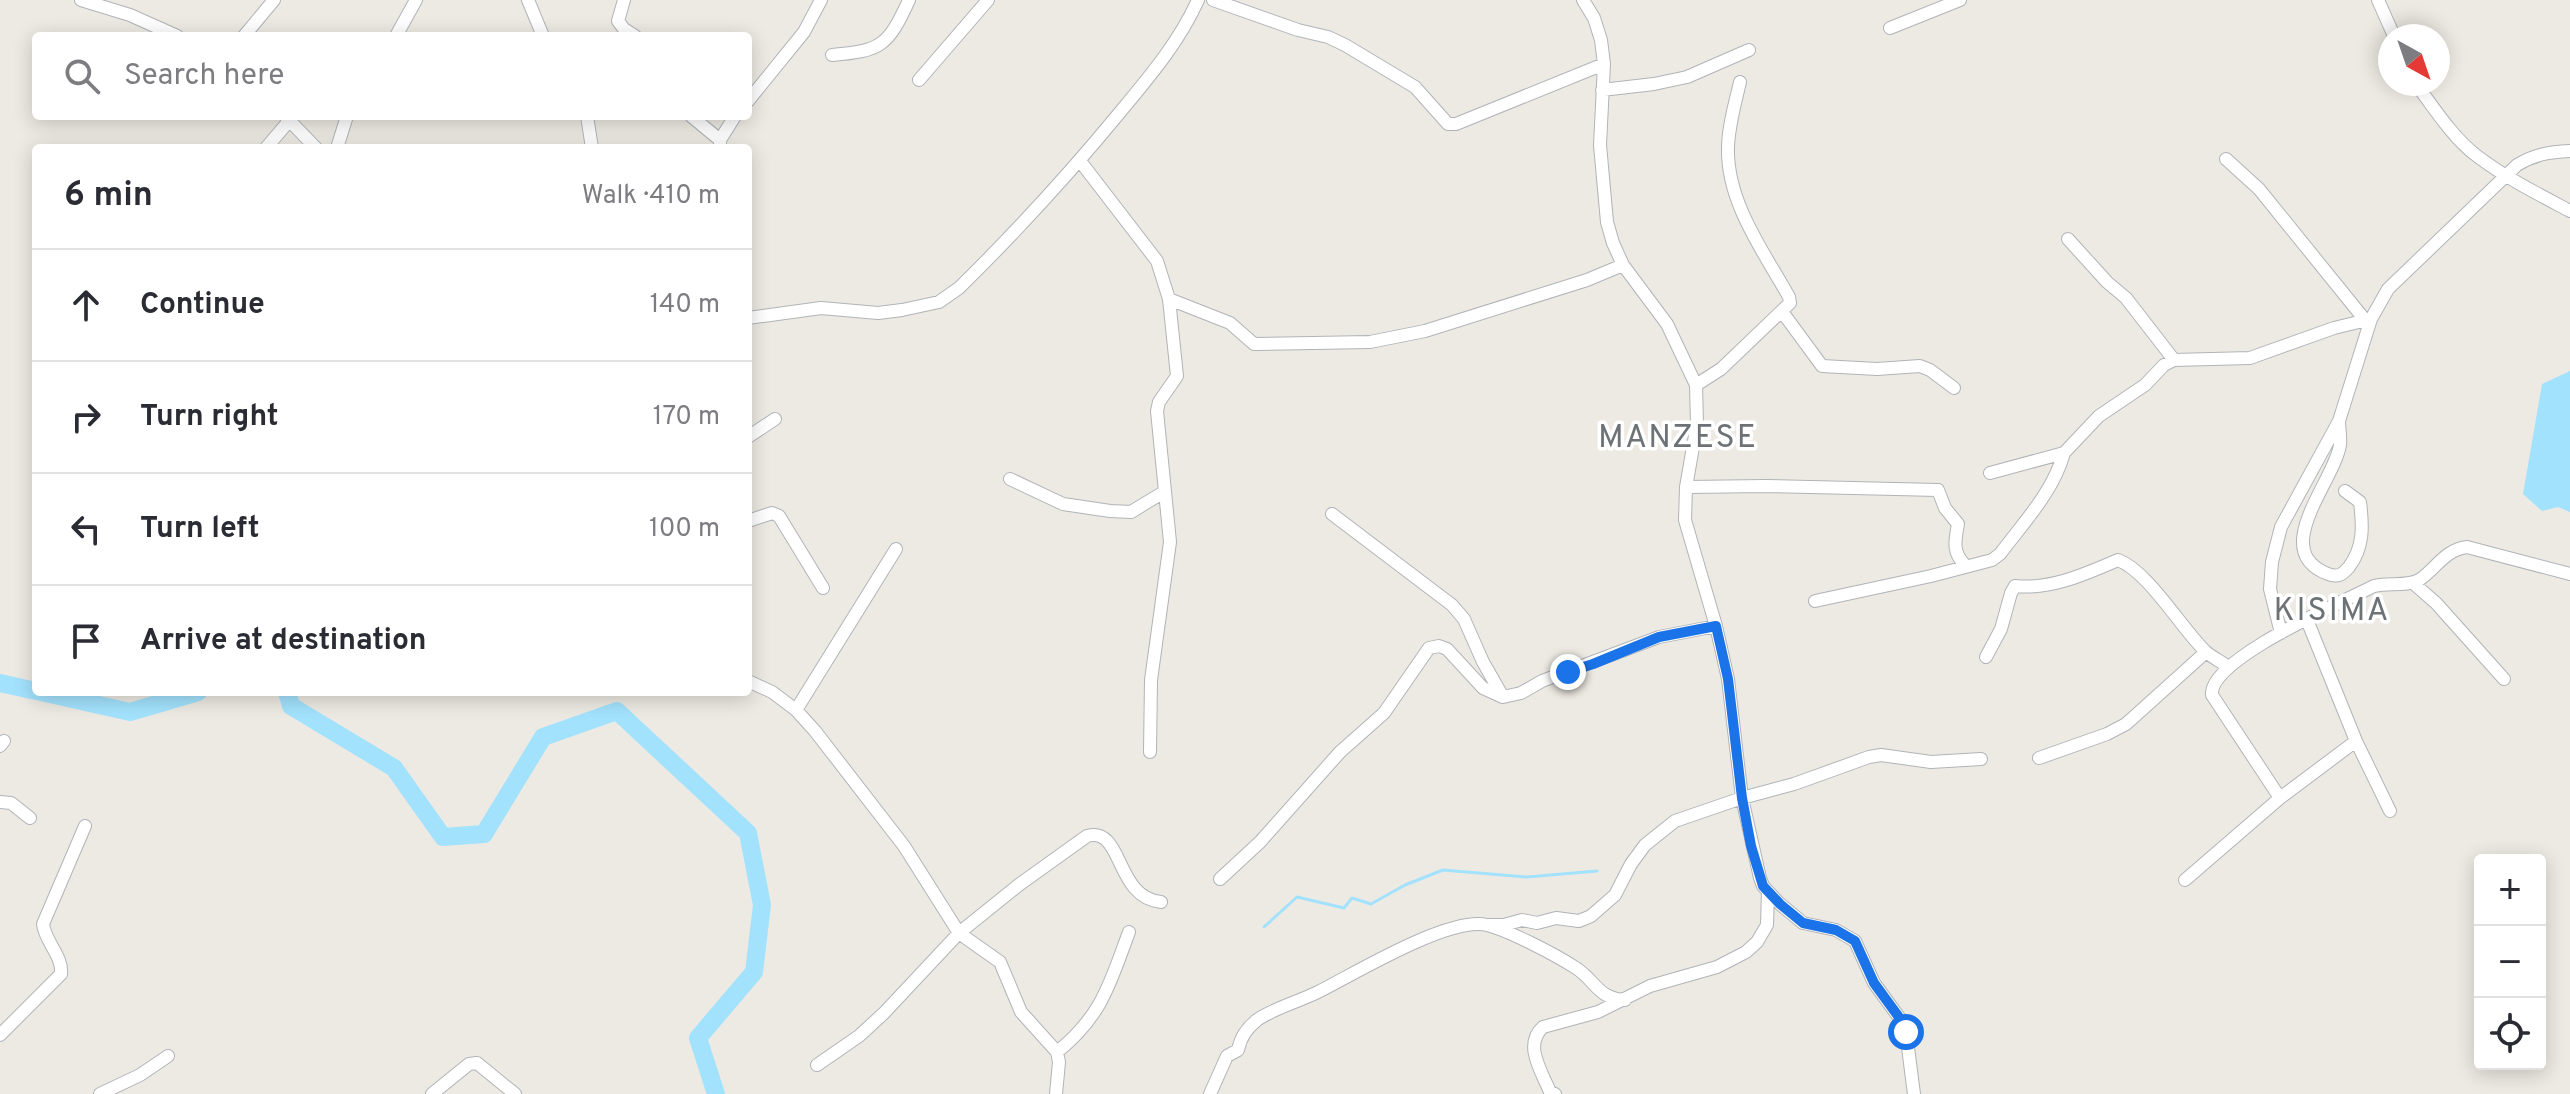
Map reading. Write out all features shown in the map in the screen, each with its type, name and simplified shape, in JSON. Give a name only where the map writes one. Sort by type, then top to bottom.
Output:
[{"type":"street","points":[[81,0],[130,15],[168,32]]},
{"type":"street","points":[[247,32],[274,0]]},
{"type":"street","points":[[398,32],[416,0]]},
{"type":"street","points":[[528,0],[541,32]]},
{"type":"street","points":[[624,0],[618,21],[629,32]]},
{"type":"street","points":[[752,96],[804,32],[821,0]]},
{"type":"street","points":[[832,55],[874,50],[892,31],[909,0]]},
{"type":"street","points":[[919,80],[988,0]]},
{"type":"street","points":[[752,317],[821,308],[878,313],[922,307],[939,302],[959,288],[1080,161],[1166,56],[1198,0]]},
{"type":"street","points":[[1213,0],[1345,45],[1415,87],[1448,124],[1456,124],[1604,64]]},
{"type":"street","points":[[1583,0],[1594,18],[1604,64],[1600,145],[1607,222],[1623,265],[1667,324],[1696,385],[1697,424],[1686,487],[1685,520],[1728,679],[1742,798],[1760,878],[1768,891],[1803,923],[1836,930],[1855,941],[1874,983],[1906,1032],[1914,1094]]},
{"type":"street","points":[[1890,28],[1960,0]]},
{"type":"street","points":[[2378,0],[2389,24]]},
{"type":"street","points":[[1602,90],[1687,77],[1749,50]]},
{"type":"street","points":[[1696,385],[1721,369],[1790,303],[1748,224],[1731,177],[1729,133],[1740,82]]},
{"type":"street","points":[[2425,96],[2474,154],[2506,177],[2570,211]]},
{"type":"street","points":[[269,144],[286,120]]},
{"type":"street","points":[[289,120],[312,144]]},
{"type":"street","points":[[338,144],[346,120]]},
{"type":"street","points":[[588,120],[591,144]]},
{"type":"street","points":[[695,120],[720,144],[733,120]]},
{"type":"street","points":[[2281,633],[2270,589],[2272,562],[2281,527],[2339,421],[2368,320],[2388,289],[2517,165],[2546,152],[2570,151]]},
{"type":"street","points":[[2226,159],[2259,189],[2368,320]]},
{"type":"street","points":[[1080,161],[1157,261],[1169,299],[1177,376],[1159,402],[1157,411],[1170,542],[1151,680],[1150,752]]},
{"type":"street","points":[[2068,239],[2126,298],[2174,360]]},
{"type":"street","points":[[1169,299],[1230,323],[1254,344],[1370,342],[1461,322],[1623,265]]},
{"type":"street","points":[[1783,313],[1822,366],[1877,369],[1920,366],[1954,388]]},
{"type":"street","points":[[1815,601],[1992,560],[2000,554],[2049,489],[2059,472],[2064,453],[2099,416],[2145,385],[2164,365],[2174,360],[2250,358],[2334,328],[2368,320]]},
{"type":"street","points":[[752,434],[775,419]]},
{"type":"street","points":[[2339,421],[2340,446],[2308,518],[2303,539],[2304,552],[2309,561],[2317,569],[2333,576],[2343,574],[2349,567],[2357,556],[2361,541],[2360,502],[2345,491]]},
{"type":"street","points":[[1990,473],[2064,453]]},
{"type":"street","points":[[1010,479],[1063,504],[1110,511],[1131,512],[1164,492]]},
{"type":"street","points":[[1686,487],[1938,490],[1945,508],[1958,524],[1954,548],[1965,565]]},
{"type":"street","points":[[752,520],[772,513],[779,516],[823,588]]},
{"type":"street","points":[[1332,514],[1452,605],[1470,630],[1483,662],[1503,697]]},
{"type":"street","points":[[2280,798],[2212,695],[2215,679],[2227,666],[2254,647],[2374,586],[2413,583],[2444,556],[2459,548],[2467,547],[2570,574]]},
{"type":"street","points":[[796,710],[896,549]]},
{"type":"street","points":[[1986,657],[2001,629],[2015,586],[2030,588],[2074,578],[2118,560],[2126,563],[2152,589],[2206,652],[2227,666]]},
{"type":"street","points":[[2413,583],[2436,603],[2504,679]]},
{"type":"street","points":[[2307,620],[2356,741],[2390,811]]},
{"type":"street","points":[[1220,879],[1268,834],[1340,752],[1384,713],[1429,648],[1439,646],[1447,649],[1483,688],[1503,697],[1521,693],[1542,681],[1659,637],[1716,626]]},
{"type":"street","points":[[2039,758],[2126,724],[2206,652]]},
{"type":"street","points":[[752,683],[772,692],[796,710],[815,731],[904,846],[959,933],[1000,962],[1021,1012],[1057,1052],[1056,1094]]},
{"type":"street","points":[[2185,880],[2280,798],[2356,741]]},
{"type":"street","points":[[1210,1094],[1227,1056],[1238,1050],[1241,1037],[1258,1019],[1320,991],[1407,945],[1436,934],[1478,924],[1522,920],[1537,923],[1556,918],[1579,921],[1591,916],[1615,895],[1645,845],[1675,821],[1869,757],[1881,755],[1931,762],[1981,759]]},
{"type":"street","points":[[0,802],[11,803],[30,818]]},
{"type":"street","points":[[0,1035],[61,974],[62,965],[44,933],[43,924],[85,826]]},
{"type":"street","points":[[817,1065],[859,1036],[884,1013],[959,933],[1087,836],[1103,836],[1112,846],[1127,879],[1140,895],[1148,901],[1161,902]]},
{"type":"street","points":[[1555,1094],[1550,1092],[1533,1051],[1538,1032],[1543,1027],[1598,1012],[1650,986],[1717,967],[1746,952],[1757,942],[1767,925],[1768,891]]},
{"type":"street","points":[[1488,925],[1575,968],[1610,999],[1625,1000]]},
{"type":"street","points":[[1057,1052],[1089,1023],[1108,988],[1129,932]]},
{"type":"street","points":[[100,1094],[140,1075],[168,1056]]},
{"type":"street","points":[[432,1094],[469,1064],[477,1063],[515,1094]]},
{"type":"water","points":[[2570,371],[2570,512],[2558,507],[2542,511],[2523,494],[2542,384]]},
{"type":"waterway","points":[[0,683],[32,690]]},
{"type":"waterway","points":[[59,696],[130,712],[184,696]]},
{"type":"waterway","points":[[288,696],[291,706],[394,768],[443,837],[484,834],[543,737],[617,711],[748,833],[762,905],[754,972],[698,1038],[716,1094]]},
{"type":"waterway","points":[[1264,927],[1297,897],[1344,908],[1352,898],[1371,904],[1405,885],[1443,870],[1527,877],[1597,871]]},
{"type":"district","name":"MANZESE","points":[[1678,439]]},
{"type":"district","name":"KISIMA","points":[[2332,612]]},
{"type":"route","points":[[1568,672],[1659,637],[1716,626],[1728,679],[1742,798],[1763,886],[1803,923],[1836,930],[1855,941],[1874,983],[1906,1032]]}]
